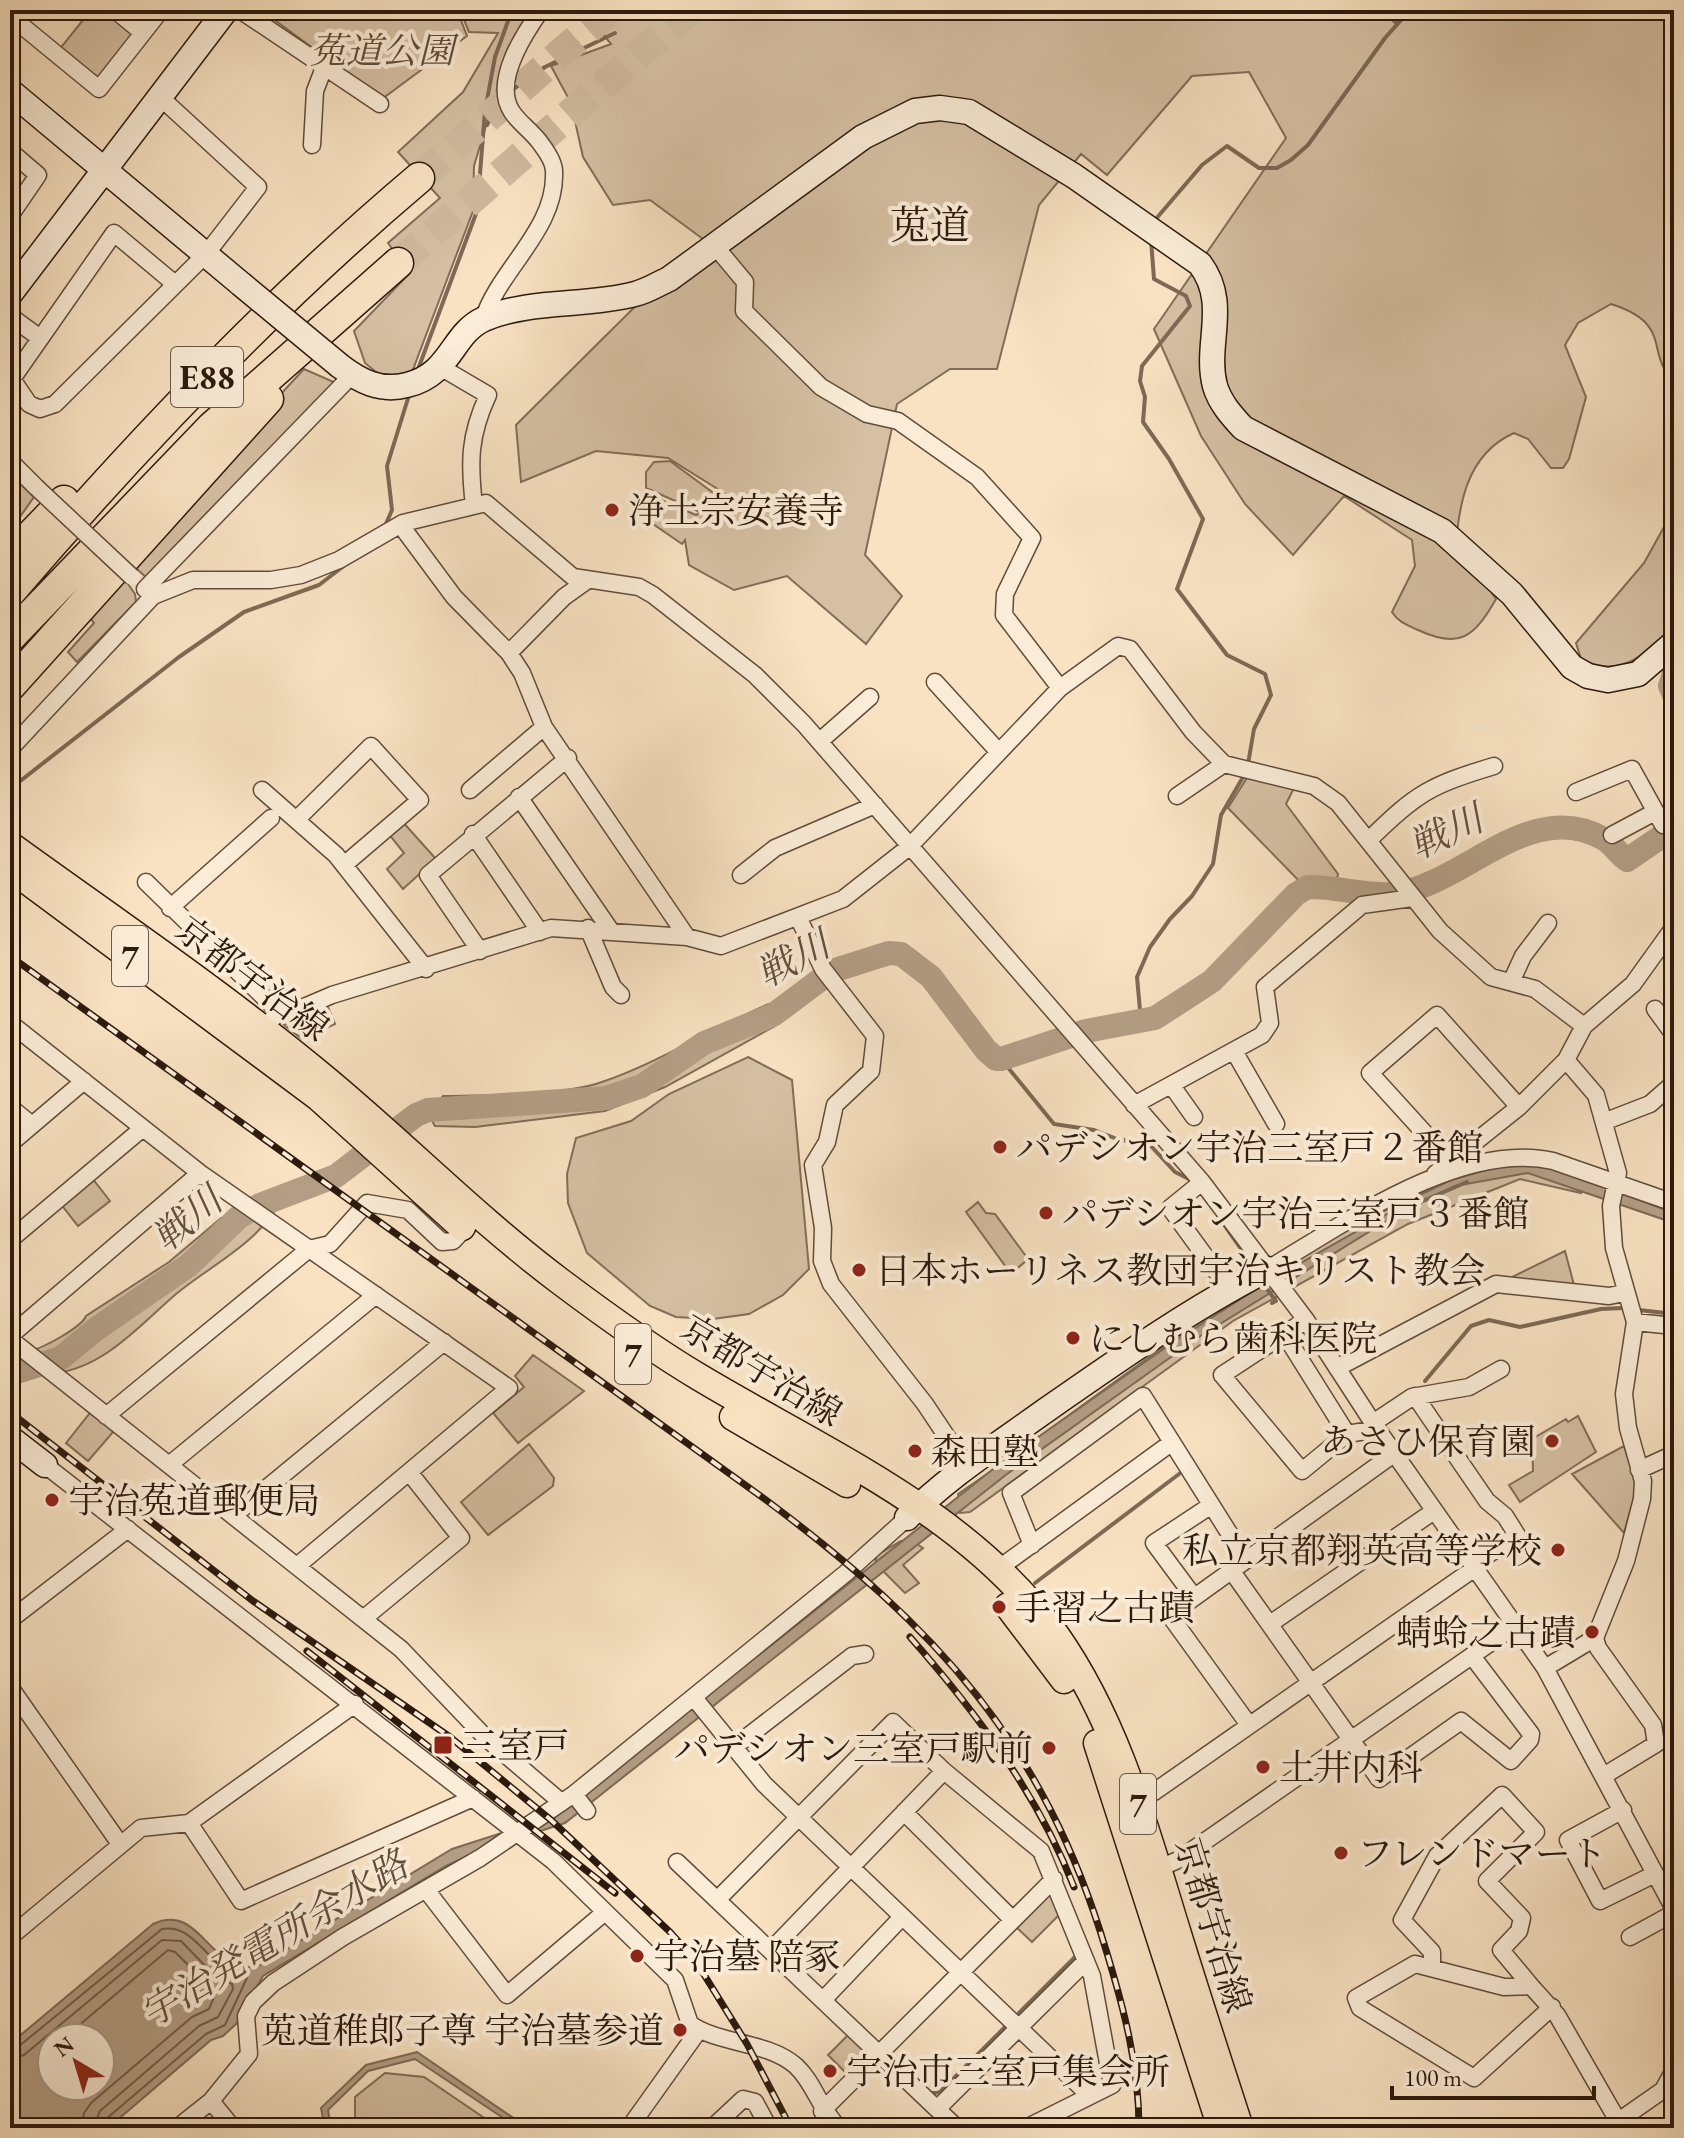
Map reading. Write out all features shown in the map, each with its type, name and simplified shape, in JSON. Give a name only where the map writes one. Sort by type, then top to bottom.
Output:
[{"type":"highway","name":"E88","points":[[10,557],[126,438],[300,273],[408,187],[194,390],[10,592]]},
{"type":"highway","name":"E88","points":[[10,637],[212,427],[398,263]]},
{"type":"highway","points":[[10,686],[364,293]]},
{"type":"main road","name":"京都宇治線","points":[[10,845],[264,1028],[470,1222],[640,1359],[917,1515],[998,1569],[1055,1634],[1089,1688],[1136,1798],[1150,1872],[1221,2128]]},
{"type":"main road","name":"京都宇治線","points":[[10,868],[264,1028]]},
{"type":"main road","name":"京都宇治線","points":[[944,1533],[1021,1621],[1078,1704],[1150,1872],[1240,2128]]},
{"type":"street","points":[[115,10],[143,33]]},
{"type":"street","points":[[10,16],[99,89],[161,10]]},
{"type":"street","points":[[10,294],[226,10]]},
{"type":"street","points":[[240,10],[380,104]]},
{"type":"street","points":[[483,320],[496,287],[540,226],[554,171],[549,154],[512,112],[506,99],[511,64],[541,10]]},
{"type":"street","points":[[312,145],[315,91],[325,65]]},
{"type":"street","points":[[10,91],[346,370],[374,386],[424,377],[488,395],[473,428],[470,468],[474,506]]},
{"type":"street","points":[[160,97],[258,187],[207,253],[55,404],[40,409],[29,404],[12,379],[114,233],[175,284]]},
{"type":"street","points":[[424,377],[465,334],[483,320],[531,308],[638,294],[669,279],[863,137],[915,111],[940,108],[969,112],[1007,132],[1192,257],[1211,282],[1218,315],[1216,388],[1226,409],[1243,428],[1442,531],[1512,594],[1572,667],[1588,676],[1608,680],[1638,674],[1674,643]]},
{"type":"street","points":[[10,151],[38,175],[10,216]]},
{"type":"street","points":[[715,246],[745,282],[744,311],[821,387],[867,414],[898,421],[977,477],[1032,538],[1005,594],[1004,615],[1060,688]]},
{"type":"street","points":[[10,316],[40,338]]},
{"type":"street","points":[[10,749],[346,370]]},
{"type":"street","points":[[10,461],[149,593]]},
{"type":"street","points":[[149,593],[193,580],[271,580],[301,575],[339,560],[403,523],[486,503],[560,570],[585,582],[639,587],[755,675],[820,741],[1134,1105],[1270,1271],[1306,1320],[1434,1511],[1545,1668],[1605,1775],[1674,1911],[1630,1937]]},
{"type":"street","points":[[403,523],[405,531],[454,597],[509,653],[522,673],[544,727],[687,937]]},
{"type":"street","points":[[509,653],[564,597],[585,582]]},
{"type":"street","points":[[146,882],[264,1028],[332,995],[540,932],[588,928],[687,937],[721,946],[843,899],[909,847],[997,750],[1060,688],[1118,646],[1130,649],[1193,732],[1224,764],[1314,786],[1338,803],[1440,931],[1491,977],[1512,980],[1535,989],[1584,1026]]},
{"type":"street","points":[[935,682],[997,750]]},
{"type":"street","points":[[820,741],[870,697]]},
{"type":"street","points":[[470,790],[544,727]]},
{"type":"street","points":[[297,819],[371,746],[420,800],[344,865]]},
{"type":"street","points":[[480,951],[428,875],[473,834],[568,758]]},
{"type":"street","points":[[1177,796],[1224,764]]},
{"type":"street","points":[[1369,840],[1408,801],[1443,781],[1494,766]]},
{"type":"street","points":[[1576,792],[1632,769],[1663,825],[1674,817]]},
{"type":"street","points":[[262,790],[344,865],[426,969]]},
{"type":"street","points":[[519,797],[611,931]]},
{"type":"street","points":[[741,875],[775,848],[875,805]]},
{"type":"street","points":[[1612,835],[1655,812]]},
{"type":"street","points":[[170,908],[271,817]]},
{"type":"street","points":[[473,834],[540,932]]},
{"type":"street","points":[[1134,1105],[1262,1035],[1270,1023],[1265,987],[1362,905],[1409,893]]},
{"type":"street","points":[[798,917],[826,974],[875,1036],[876,1049],[871,1071],[835,1105],[827,1142],[813,1165],[823,1228],[822,1261],[831,1284],[925,1404],[967,1467]]},
{"type":"street","points":[[1512,980],[1523,956],[1548,923]]},
{"type":"street","points":[[1431,1178],[1449,1160],[1519,1107],[1566,1060],[1584,1026],[1633,984],[1674,927]]},
{"type":"street","points":[[588,928],[613,987],[621,995]]},
{"type":"street","points":[[1655,1009],[1674,1035]]},
{"type":"street","points":[[1449,1160],[1370,1073],[1437,1015],[1519,1107]]},
{"type":"street","points":[[10,1023],[200,1173],[509,1388],[297,1566]]},
{"type":"street","points":[[1234,1051],[1276,1124]]},
{"type":"street","points":[[1545,1668],[1595,1638],[1626,1561],[1642,1499],[1624,1394],[1635,1322],[1624,1293],[1614,1248],[1611,1206],[1618,1173],[1606,1121],[1596,1095],[1566,1060]]},
{"type":"street","points":[[10,1144],[84,1081]]},
{"type":"street","points":[[1606,1121],[1650,1104],[1674,1083]]},
{"type":"street","points":[[1172,1086],[1194,1117]]},
{"type":"street","points":[[10,1107],[32,1125]]},
{"type":"street","points":[[10,1240],[143,1128]]},
{"type":"street","points":[[177,2128],[211,2101],[249,2054],[246,2016],[253,2002],[273,1983],[343,1937],[427,1891],[517,1832],[577,1803],[700,1705],[917,1515],[967,1467],[1110,1366],[1229,1289],[1270,1271],[1431,1178],[1499,1158],[1534,1157],[1674,1203]]},
{"type":"street","points":[[200,1173],[10,1338],[401,1649],[486,1738],[577,1803]]},
{"type":"street","points":[[1198,1185],[1170,1208],[1229,1289]]},
{"type":"street","points":[[106,1416],[309,1249],[330,1244],[367,1203],[408,1210],[442,1242],[453,1241],[470,1222]]},
{"type":"street","points":[[1337,1368],[1496,1284],[1609,1296],[1624,1293]]},
{"type":"street","points":[[169,1465],[376,1295]]},
{"type":"street","points":[[1306,1320],[1222,1375],[1302,1471],[1347,1434],[1376,1426],[1415,1396],[1469,1387],[1501,1369]]},
{"type":"street","points":[[1635,1322],[1674,1326]]},
{"type":"street","points":[[1285,1335],[1347,1434]]},
{"type":"street","points":[[233,1516],[444,1342]]},
{"type":"street","points":[[1032,1545],[1011,1493],[1143,1396],[1246,1560]]},
{"type":"street","points":[[1136,1798],[1154,1792],[1311,1684],[1517,1535],[1505,1516],[1487,1501],[1415,1396]]},
{"type":"street","points":[[10,1438],[553,1861],[675,1980],[690,2024],[794,2065],[811,2083],[822,2111],[839,2128]]},
{"type":"street","points":[[998,1569],[1171,1443]]},
{"type":"street","points":[[1249,1725],[1173,1620],[1174,1612],[1395,1453]]},
{"type":"street","points":[[1639,1470],[1671,1462]]},
{"type":"street","points":[[363,1619],[461,1538],[409,1472]]},
{"type":"street","points":[[1194,1597],[1154,1543],[1210,1506]]},
{"type":"street","points":[[1270,1624],[1434,1511]]},
{"type":"street","points":[[10,1620],[128,1529]]},
{"type":"street","points":[[1231,1570],[1379,1779],[1461,1721],[1511,1761],[1530,1740],[1531,1734],[1472,1656]]},
{"type":"street","points":[[1150,1872],[1351,1740],[1516,1625]]},
{"type":"street","points":[[1595,1638],[1598,1648],[1653,1725],[1656,1744]]},
{"type":"street","points":[[734,1747],[852,1656],[865,1654]]},
{"type":"street","points":[[13,1697],[120,1844]]},
{"type":"street","points":[[10,1937],[120,1844],[149,1825],[189,1823],[355,1704]]},
{"type":"street","points":[[700,1705],[764,1784],[1089,2095]]},
{"type":"street","points":[[717,1900],[893,1722],[944,1771],[1041,1851],[1092,1976],[1112,2085],[1026,2128]]},
{"type":"street","points":[[1605,1775],[1656,1744],[1674,1744]]},
{"type":"street","points":[[771,1950],[944,1771]]},
{"type":"street","points":[[1432,1968],[1432,1952],[1402,1920],[1437,1856],[1502,1795],[1536,1832],[1487,1881],[1522,1918],[1519,1931],[1501,1950],[1552,2007],[1614,2125],[1669,2087],[1674,2070]]},
{"type":"street","points":[[189,1823],[241,1901],[473,1798]]},
{"type":"street","points":[[1623,1810],[1568,1840],[1600,1901],[1655,1874]]},
{"type":"street","points":[[904,1812],[1013,1920]]},
{"type":"street","points":[[677,1862],[957,2128]]},
{"type":"street","points":[[822,2111],[1054,1879]]},
{"type":"street","points":[[427,1891],[507,1995],[605,1912]]},
{"type":"street","points":[[823,2000],[902,1917]]},
{"type":"street","points":[[937,2109],[1086,1961]]},
{"type":"street","points":[[1531,1986],[1504,1987],[1415,1964],[1356,1998],[1360,2008],[1474,2078],[1552,2007]]},
{"type":"street","points":[[635,2126],[699,2030]]},
{"type":"street","points":[[712,2128],[743,2099],[755,2102],[769,2128]]},
{"type":"street","points":[[211,2101],[233,2128]]},
{"type":"green space","points":[[91,10],[109,10],[135,32],[97,84],[58,51]]},
{"type":"green space","name":"菟道公園","points":[[261,10],[457,10],[467,36],[382,99]]},
{"type":"green space","points":[[460,10],[530,10],[502,72],[474,166],[473,211],[412,372],[382,377],[365,363],[354,331],[410,273],[388,243],[440,198],[398,152],[463,92],[498,33],[469,32]]},
{"type":"green space","points":[[620,10],[1674,10],[1674,380],[1660,360],[1651,330],[1631,312],[1611,304],[1578,323],[1565,345],[1586,397],[1569,459],[1563,468],[1551,468],[1528,439],[1514,433],[1485,454],[1468,484],[1459,518],[1455,554],[1484,582],[1496,599],[1480,623],[1464,636],[1444,639],[1432,636],[1407,625],[1394,615],[1392,612],[1415,566],[1412,540],[1344,496],[1293,555],[1245,504],[1201,436],[1154,329],[1286,138],[1249,72],[1192,76],[1107,175],[1081,154],[1039,205],[997,369],[950,369],[897,404],[865,555],[902,596],[866,644],[787,576],[734,590],[689,565],[685,540],[682,544],[637,513],[643,492],[696,515],[700,512],[646,488],[646,472],[654,462],[670,461],[719,497],[724,493],[668,458],[596,451],[521,482],[516,425],[703,239],[650,200],[613,205],[583,157],[571,103],[551,66],[611,44],[591,20]]},
{"type":"green space","points":[[304,369],[336,383],[148,579],[127,560]]},
{"type":"green space","points":[[10,474],[34,497],[10,531]]},
{"type":"green space","points":[[1674,509],[1674,628],[1642,655],[1620,665],[1595,665],[1581,659],[1576,643],[1644,563]]},
{"type":"green space","points":[[121,574],[135,594],[136,602],[77,662],[68,652],[94,623],[89,617]]},
{"type":"green space","points":[[1250,773],[1296,784],[1286,804],[1338,874],[1336,884],[1302,884],[1228,808]]},
{"type":"green space","points":[[401,820],[436,859],[403,889],[387,869],[404,853],[387,832]]},
{"type":"green space","points":[[769,1004],[782,1006],[775,1026],[665,1087],[605,1111],[475,1127],[435,1126],[428,1114],[443,1096],[545,1092],[602,1082],[645,1065]]},
{"type":"green space","points":[[327,1005],[335,1024],[302,1039],[284,1025]]},
{"type":"green space","points":[[748,1057],[792,1080],[809,1269],[783,1295],[749,1314],[713,1319],[676,1317],[650,1306],[587,1253],[568,1203],[567,1174],[576,1138],[631,1121],[669,1094]]},
{"type":"green space","points":[[1501,1164],[1589,1181],[1581,1193],[1520,1179],[1408,1224],[1233,1321],[970,1512],[960,1513],[958,1494],[1152,1355],[1286,1265],[1426,1191]]},
{"type":"green space","points":[[92,1178],[110,1201],[78,1226],[60,1203]]},
{"type":"green space","points":[[259,1200],[274,1212],[264,1225],[106,1354],[90,1363],[55,1373],[31,1351],[70,1331],[86,1316],[169,1262],[232,1209]]},
{"type":"green space","points":[[978,1202],[986,1213],[995,1214],[1028,1259],[1011,1274],[966,1212]]},
{"type":"green space","points":[[1565,1251],[1574,1285],[1508,1279]]},
{"type":"green space","points":[[533,1355],[584,1391],[518,1443],[493,1413],[524,1387],[515,1376]]},
{"type":"green space","points":[[90,1413],[114,1431],[88,1461],[66,1443]]},
{"type":"green space","points":[[1578,1416],[1596,1452],[1520,1502],[1509,1485],[1533,1471],[1532,1439],[1566,1419],[1568,1422]]},
{"type":"green space","points":[[529,1444],[554,1478],[553,1486],[488,1535],[461,1502]]},
{"type":"green space","points":[[1624,1446],[1637,1486],[1624,1533],[1572,1474]]},
{"type":"green space","points":[[901,1541],[914,1542],[923,1548],[903,1565],[919,1583],[905,1593],[875,1563],[877,1555]]},
{"type":"green space","points":[[1052,1887],[1063,1911],[1032,1942],[1014,1925]]},
{"type":"green space","points":[[850,2033],[868,2052],[867,2059],[849,2076],[828,2055]]},
{"type":"green space","points":[[385,2073],[424,2077],[499,2128],[355,2128],[355,2097]]},
{"type":"water","points":[[1504,1165],[1550,1166],[1674,1213],[1674,1223],[1528,1173],[1455,1186],[1406,1209],[1199,1337],[1007,1474],[565,1823],[476,1852],[446,1866],[263,1976],[236,2024],[223,2036],[211,2040],[108,2128],[10,2128],[10,2044],[36,2022],[36,2102],[116,2102],[116,2022],[36,2022],[153,1924],[169,1920],[182,1922],[226,1959],[240,1966],[257,1967],[452,1849],[557,1815],[997,1466],[1172,1343],[1269,1281],[1451,1180]]},
{"type":"water","points":[[417,2052],[528,2128],[518,2128],[415,2059],[368,2071],[328,2110],[331,2128],[325,2128],[321,2108],[366,2065]]},
{"type":"waterway","points":[[417,372],[477,211],[485,111],[495,57],[512,10]]},
{"type":"waterway","points":[[1384,10],[1397,24]]},
{"type":"waterway","points":[[1155,220],[1202,165],[1227,146],[1259,168],[1277,168],[1291,160],[1308,145],[1385,38],[1410,10]]},
{"type":"waterway","points":[[512,90],[545,67],[615,33]]},
{"type":"waterway","points":[[487,125],[501,97]]},
{"type":"waterway","points":[[1151,240],[1154,279],[1186,296],[1190,306],[1142,366],[1140,381],[1145,397],[1143,422],[1169,459],[1203,519],[1177,589],[1227,655],[1265,674],[1271,695],[1254,729],[1248,764]]},
{"type":"waterway","points":[[385,526],[392,510],[387,466],[410,392]]},
{"type":"waterway","points":[[10,789],[179,657],[244,612],[319,585],[345,565]]},
{"type":"waterway","name":"戦川","points":[[1674,673],[1670,686],[1674,695]]},
{"type":"waterway","points":[[1141,1021],[1137,977],[1150,947],[1192,896],[1213,864],[1221,815],[1246,772]]},
{"type":"waterway","name":"戦川","points":[[10,1374],[61,1358],[96,1329],[189,1265],[239,1217],[260,1205],[336,1176],[416,1115],[428,1110],[606,1098],[642,1086],[704,1043],[773,1015],[832,971],[889,953],[901,954],[931,977],[986,1050],[996,1059],[1001,1059],[1086,1031],[1155,1018],[1212,981],[1296,894],[1308,887],[1399,893],[1450,874],[1525,834],[1551,828],[1577,829],[1604,839],[1627,860],[1674,828]]},
{"type":"waterway","points":[[1001,1059],[1054,1124],[1094,1130],[1117,1139],[1150,1145],[1175,1172],[1191,1180]]},
{"type":"waterway","name":"宇治発電所余水路","points":[[1409,1207],[1467,1182]]},
{"type":"waterway","points":[[1223,1223],[1251,1263]]},
{"type":"waterway","points":[[1267,1289],[1276,1301],[1272,1303]]},
{"type":"waterway","points":[[1425,1381],[1471,1326],[1489,1320],[1520,1327],[1601,1309],[1623,1308]]},
{"type":"waterway","points":[[1639,1310],[1674,1314]]},
{"type":"waterway","points":[[1035,1583],[1183,1471]]},
{"type":"waterway","points":[[1019,2013],[1076,1956]]},
{"type":"waterway","points":[[932,2093],[940,2092],[1007,2025]]},
{"type":"tunnel","points":[[419,178],[610,10]]},
{"type":"tunnel","points":[[398,263],[690,10]]},
{"type":"railway","points":[[10,956],[766,1500],[827,1547],[932,1644],[976,1695],[1016,1750],[1051,1810],[1081,1876],[1124,2016],[1136,2082],[1139,2128]]},
{"type":"railway","points":[[10,1412],[253,1601],[450,1737],[551,1820],[670,1932],[695,1960],[747,2044],[791,2128]]},
{"type":"railway","points":[[910,1637],[958,1694],[1003,1755],[1042,1819],[1074,1887]]},
{"type":"railway","points":[[307,1651],[615,1893]]},
{"type":"place","name":"浄土宗安養寺","points":[[612,510]]},
{"type":"place","name":"パデシオン宇治三室戸２番館","points":[[1000,1147]]},
{"type":"place","name":"パデシオン宇治三室戸３番館","points":[[1046,1213]]},
{"type":"place","name":"日本ホーリネス教団宇治キリスト教会","points":[[859,1270]]},
{"type":"place","name":"にしむら歯科医院","points":[[1073,1338]]},
{"type":"place","name":"あさひ保育園","points":[[1552,1441]]},
{"type":"place","name":"森田塾","points":[[915,1451]]},
{"type":"place","name":"宇治菟道郵便局","points":[[52,1500]]},
{"type":"place","name":"私立京都翔英高等学校","points":[[1558,1550]]},
{"type":"place","name":"手習之古蹟","points":[[999,1607]]},
{"type":"place","name":"蜻蛉之古蹟","points":[[1592,1632]]},
{"type":"place","name":"三室戸","points":[[443,1745]]},
{"type":"place","name":"パデシオン三室戸駅前","points":[[1049,1748]]},
{"type":"place","name":"土井内科","points":[[1263,1767]]},
{"type":"place","name":"フレンドマート","points":[[1341,1853]]},
{"type":"place","name":"宇治墓 陪冢","points":[[637,1956]]},
{"type":"place","name":"莵道稚郎子尊 宇治墓参道","points":[[680,2030]]},
{"type":"place","name":"宇治市三室戸集会所","points":[[830,2071]]},
{"type":"district","name":"莵道","points":[[930,225]]}]
